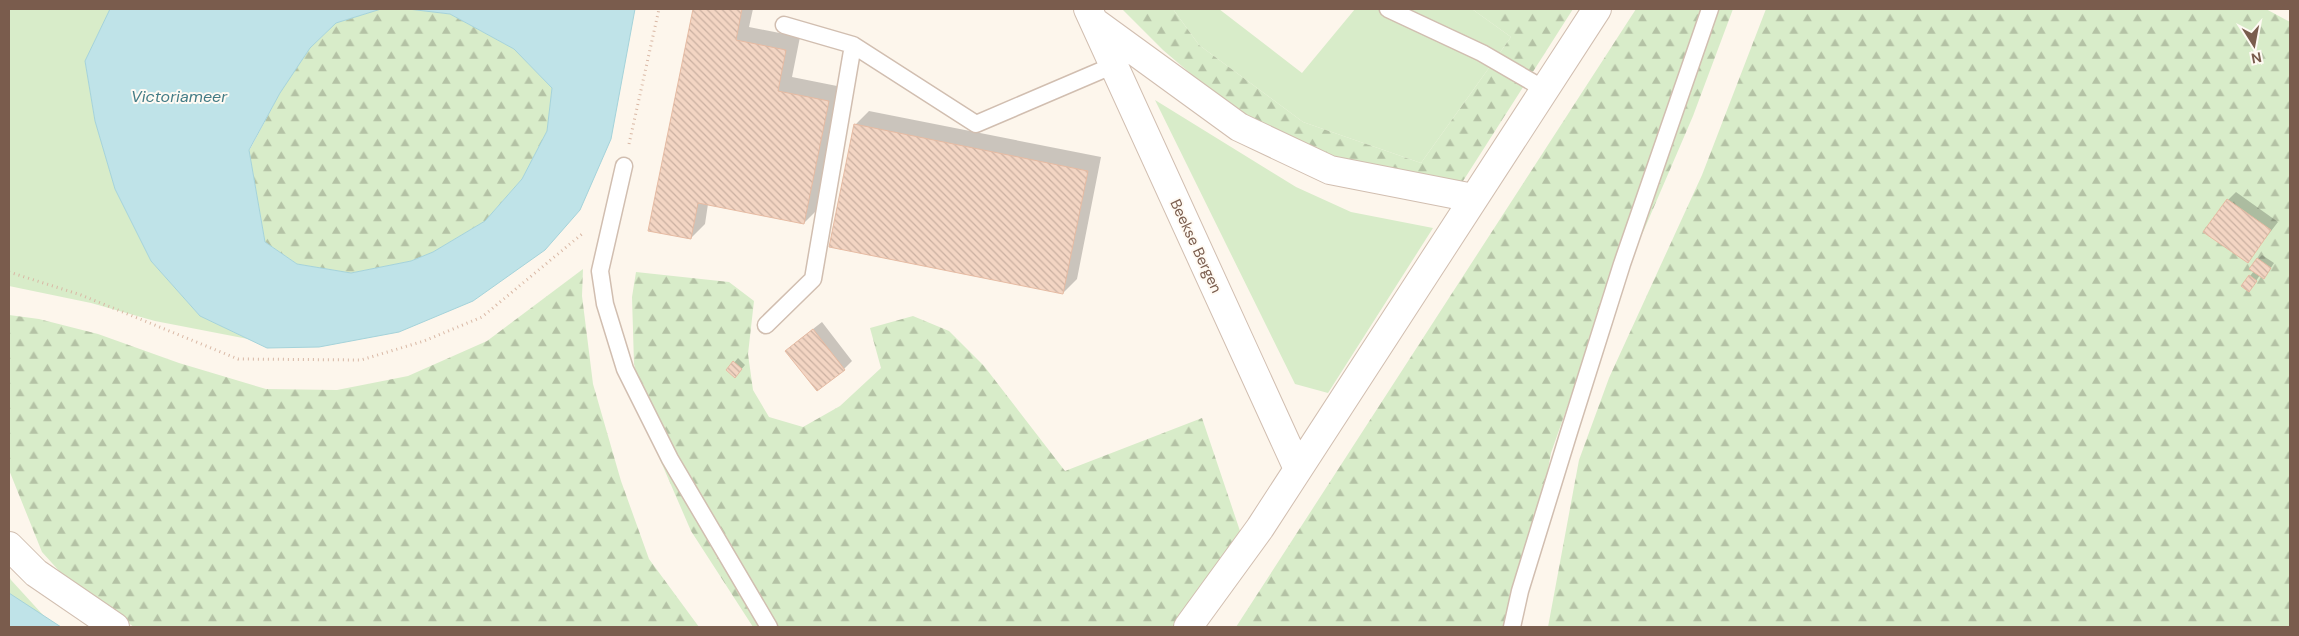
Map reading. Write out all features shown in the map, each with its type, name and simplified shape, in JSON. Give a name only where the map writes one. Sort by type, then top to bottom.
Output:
[{"type":"street","points":[[1188,627],[1260,528],[1597,9]]},
{"type":"street","name":"Beekse Bergen","points":[[1091,16],[1298,468]]},
{"type":"street","name":"Beekse Bergen","points":[[1091,16],[1239,127],[1330,170],[1473,198]]},
{"type":"street","points":[[9,546],[36,573],[115,627]]},
{"type":"lane","points":[[1388,9],[1482,53],[1544,89]]},
{"type":"lane","points":[[1512,627],[1520,591],[1568,432],[1622,264],[1710,9]]},
{"type":"lane","points":[[784,26],[853,45],[976,124],[1114,65]]},
{"type":"lane","points":[[766,325],[813,279],[853,45]]},
{"type":"lane","points":[[624,166],[600,270],[605,304],[625,369],[670,459],[769,627]]},
{"type":"path","points":[[624,166],[659,9]]},
{"type":"path","points":[[9,272],[81,295],[238,359],[361,360],[424,340],[482,317],[588,230]]},
{"type":"green space","points":[[9,9],[110,9],[85,61],[95,121],[115,189],[151,261],[200,316],[248,339],[155,321],[91,303],[9,286]]},
{"type":"green space","points":[[381,9],[408,9],[450,14],[514,49],[552,88],[547,131],[522,179],[485,221],[433,252],[411,261],[351,273],[297,264],[265,242],[249,151],[280,93],[310,48],[336,23]]},
{"type":"green space","points":[[1122,9],[1173,9],[1199,45],[1303,122],[1421,163],[1511,37],[1472,9],[1573,9],[1456,192],[1344,162],[1269,130],[1218,97],[1163,50]]},
{"type":"green space","points":[[1173,9],[1219,9],[1302,73],[1355,9],[1472,9],[1511,37],[1421,163],[1303,122],[1199,45]]},
{"type":"green space","points":[[1636,9],[1733,9],[1693,116],[1644,230],[1589,345],[1551,453],[1519,627],[1236,627]]},
{"type":"green space","points":[[1766,9],[2266,9],[2290,22],[2290,627],[1548,627],[1579,460],[1609,378],[1702,175]]},
{"type":"green space","points":[[1155,100],[1296,187],[1351,212],[1433,228],[1328,393],[1295,384]]},
{"type":"green space","points":[[583,269],[582,296],[593,384],[621,481],[649,559],[699,627],[134,627],[70,583],[42,552],[9,470],[9,315],[39,319],[98,334],[179,363],[266,389],[337,390],[408,376],[487,341]]},
{"type":"green space","points":[[636,272],[729,282],[754,301],[748,354],[753,390],[769,417],[803,427],[840,406],[881,368],[870,328],[913,316],[949,331],[984,366],[1065,471],[1202,418],[1240,531],[1178,627],[753,627],[691,531],[655,448],[634,364],[632,297]]},
{"type":"green space","points":[[9,576],[11,580],[54,627],[9,621]]},
{"type":"water","name":"Victoriameer","points":[[110,9],[381,9],[336,23],[310,48],[280,93],[249,150],[265,242],[297,264],[351,273],[411,261],[433,252],[485,221],[522,179],[547,131],[552,88],[514,49],[450,14],[408,9],[635,9],[611,139],[580,210],[545,250],[473,301],[399,332],[319,347],[267,348],[200,316],[151,261],[115,189],[95,121],[85,61]]},
{"type":"water","points":[[9,593],[61,627],[9,627]]},
{"type":"building","points":[[693,9],[742,9],[736,40],[786,50],[778,91],[829,101],[804,224],[698,203],[691,239],[648,231]]},
{"type":"building","points":[[854,124],[1088,171],[1063,294],[829,247]]},
{"type":"building","points":[[2227,199],[2271,230],[2248,263],[2203,232]]},
{"type":"building","points":[[2257,258],[2271,268],[2264,279],[2249,269]]},
{"type":"building","points":[[2249,275],[2257,281],[2249,292],[2241,286]]},
{"type":"building","points":[[813,329],[845,370],[817,391],[785,351]]},
{"type":"building","points":[[733,361],[742,369],[735,378],[726,370]]}]
